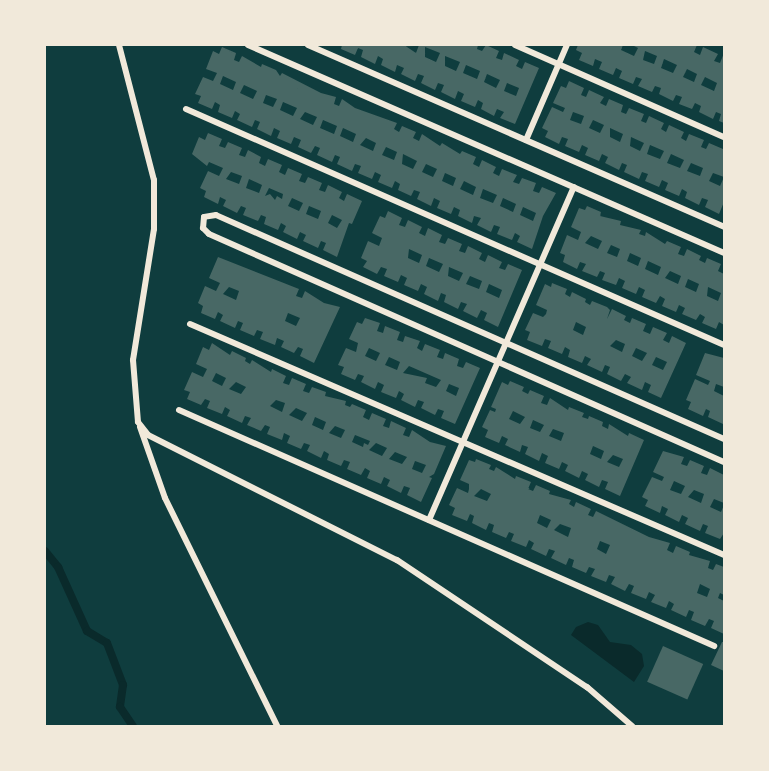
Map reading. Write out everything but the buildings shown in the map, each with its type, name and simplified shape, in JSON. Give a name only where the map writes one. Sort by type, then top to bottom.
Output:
[{"type":"street","points":[[119,45],[154,180],[154,229],[133,360],[138,422],[165,498],[277,726]]},
{"type":"street","points":[[248,45],[724,253]]},
{"type":"street","points":[[308,45],[724,227]]},
{"type":"street","points":[[515,45],[724,137]]},
{"type":"street","points":[[526,140],[567,45]]},
{"type":"street","points":[[186,109],[724,345]]},
{"type":"street","points":[[429,520],[504,342],[574,187]]},
{"type":"street","points":[[724,439],[216,215],[204,217],[203,228],[209,234],[724,462]]},
{"type":"street","points":[[190,324],[724,555]]},
{"type":"street","points":[[179,410],[714,646]]},
{"type":"street","points":[[138,422],[148,435],[397,560],[587,687],[632,726]]},
{"type":"water","points":[[588,622],[598,625],[610,642],[631,645],[642,654],[644,666],[634,682],[571,635],[576,627]]},
{"type":"waterway","points":[[45,551],[58,567],[87,631],[107,643],[123,685],[120,707],[133,726]]}]
